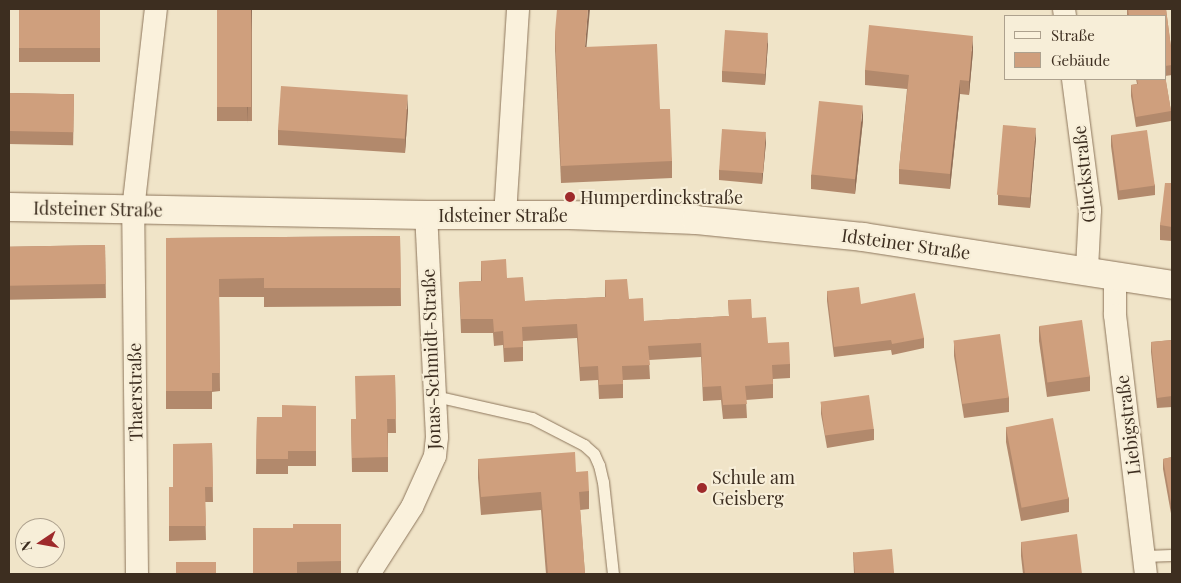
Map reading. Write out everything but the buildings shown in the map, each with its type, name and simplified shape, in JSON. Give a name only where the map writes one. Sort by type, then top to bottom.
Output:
[{"type":"street","name":"Thaerstraße","points":[[137,574],[133,210],[156,9]]},
{"type":"street","points":[[505,216],[518,9]]},
{"type":"street","name":"Gluckstraße","points":[[1073,80],[1090,210],[1087,270]]},
{"type":"street","name":"Idsteiner Straße","points":[[9,207],[643,218],[782,228],[863,237],[1087,270],[1172,285]]},
{"type":"street","name":"Jonas-Schmidt-Straße","points":[[369,574],[412,507],[430,472],[437,437],[426,215]]},
{"type":"street","name":"Liebigstraße","points":[[1115,275],[1115,315],[1145,565]]},
{"type":"lane","points":[[435,396],[532,418],[584,445],[594,454],[600,465],[603,482],[613,574]]},
{"type":"lane","points":[[1145,565],[1172,556]]},
{"type":"place","name":"Humperdinckstraße","points":[[570,197]]},
{"type":"place","name":"Schule am Geisberg","points":[[702,488]]}]
